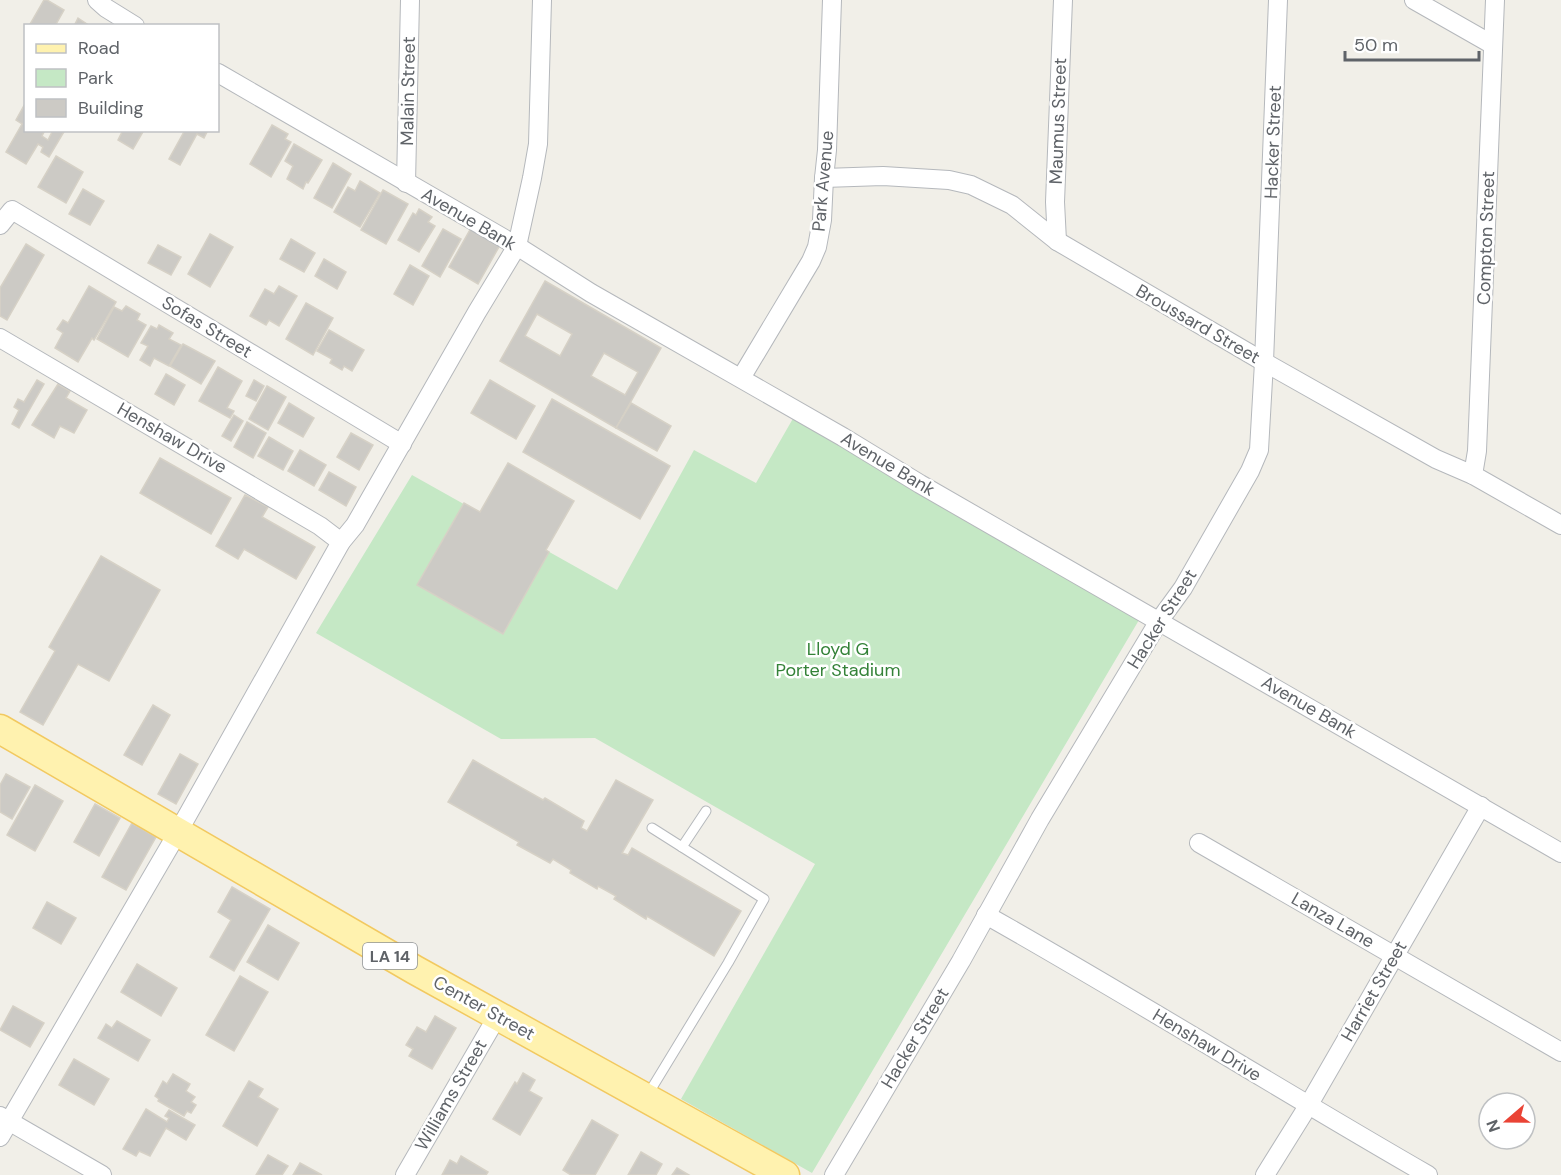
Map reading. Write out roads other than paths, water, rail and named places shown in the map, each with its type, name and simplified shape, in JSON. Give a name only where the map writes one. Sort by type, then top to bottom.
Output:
[{"type":"main road","name":"Center Street","points":[[0,729],[415,970],[785,1175]]},
{"type":"street","points":[[97,0],[132,24]]},
{"type":"street","name":"Malain Street","points":[[406,183],[410,0]]},
{"type":"street","points":[[102,1175],[3,1124],[178,832],[342,542],[355,525],[517,246],[538,144],[542,0]]},
{"type":"street","name":"Park Avenue","points":[[741,378],[811,261],[817,247],[822,220],[827,150],[832,0]]},
{"type":"street","name":"Maumus Street","points":[[1057,241],[1055,202],[1063,0]]},
{"type":"street","name":"Hacker Street","points":[[834,1175],[961,961],[1040,819],[1159,621],[1184,588],[1259,450],[1278,0]]},
{"type":"street","points":[[1414,0],[1493,45]]},
{"type":"street","name":"Compton Street","points":[[1473,476],[1478,451],[1495,0]]},
{"type":"street","name":"Avenue Bank","points":[[219,74],[517,246],[591,293],[843,436],[920,484],[1561,853]]},
{"type":"street","name":"Broussard Street","points":[[824,178],[882,176],[950,180],[972,185],[1012,205],[1057,241],[1264,362],[1437,459],[1473,476],[1561,525]]},
{"type":"street","name":"Sofas Street","points":[[0,225],[12,210],[402,444]]},
{"type":"street","name":"Henshaw Drive","points":[[0,338],[320,525],[342,542]]},
{"type":"street","name":"Harriet Street","points":[[1265,1175],[1308,1106],[1481,806]]},
{"type":"street","name":"Lanza Lane","points":[[1199,843],[1561,1052]]},
{"type":"street","name":"Henshaw Drive","points":[[986,915],[1428,1175]]},
{"type":"street","name":"Williams Street","points":[[405,1175],[498,1015]]},
{"type":"lane","points":[[682,847],[706,811]]},
{"type":"lane","points":[[646,1098],[764,899],[652,828]]},
{"type":"park label","name":"Lloyd G Porter Stadium","points":[[838,659]]}]
